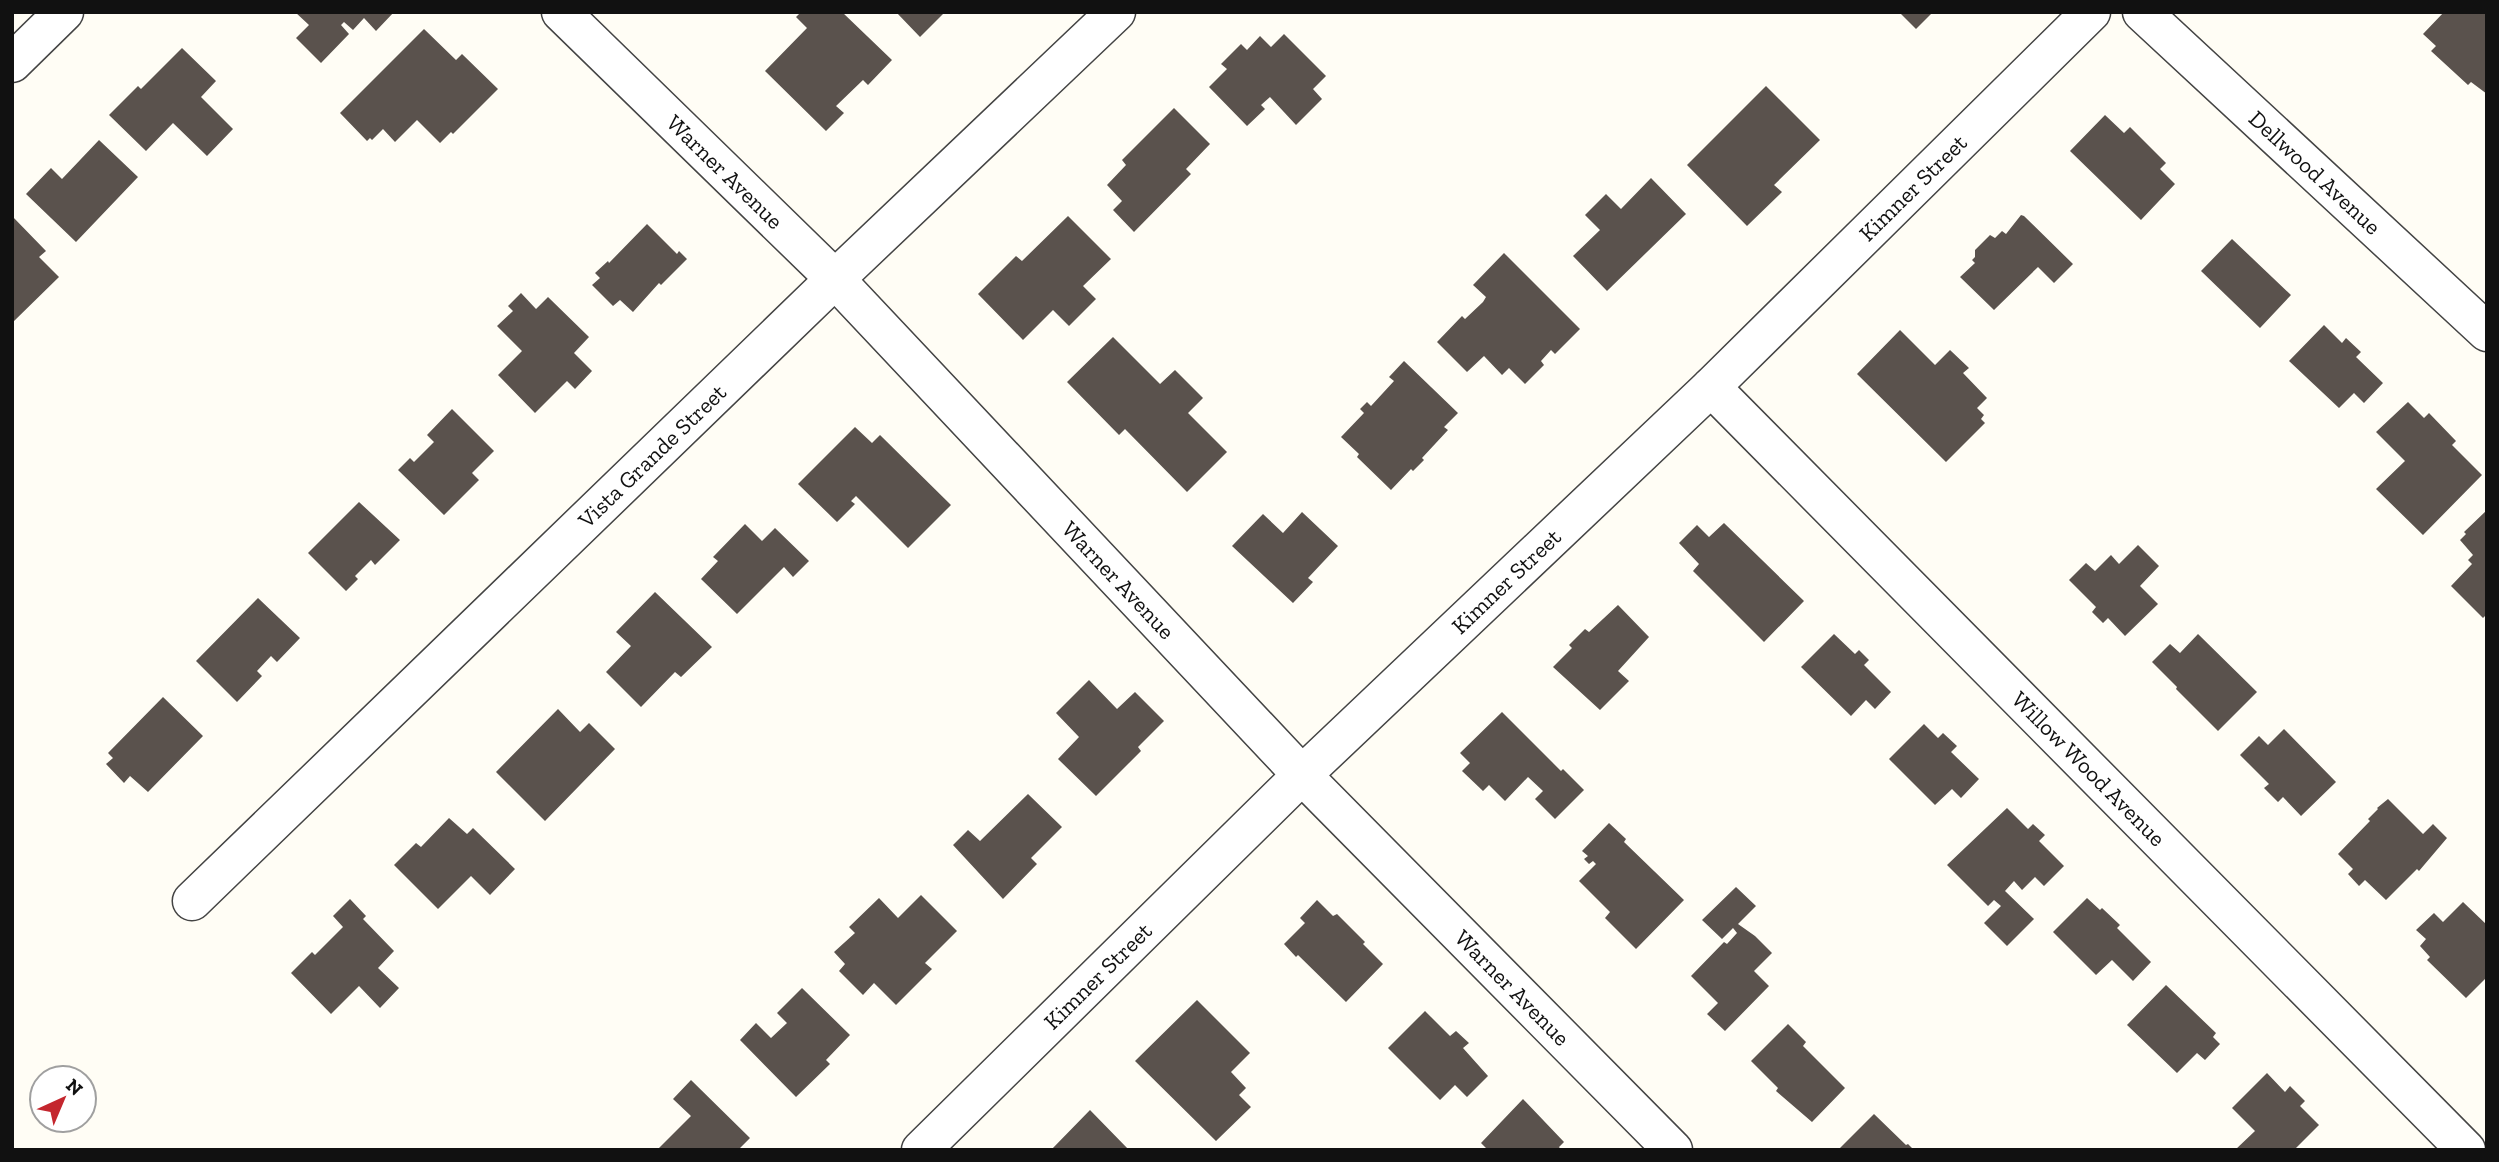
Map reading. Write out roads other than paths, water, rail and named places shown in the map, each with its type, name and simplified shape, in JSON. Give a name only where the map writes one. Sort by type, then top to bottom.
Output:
[{"type":"street","points":[[12,63],[64,12]]},
{"type":"street","name":"Warner Avenue","points":[[561,12],[835,279],[1302,775],[1673,1150]]},
{"type":"street","name":"Vista Grande Street","points":[[192,901],[835,279],[1116,12]]},
{"type":"street","name":"Kimner Street","points":[[921,1150],[1302,775],[1711,387],[2091,12]]},
{"type":"street","name":"Dellwood Avenue","points":[[2142,12],[2487,332]]},
{"type":"street","name":"Willow Wood Avenue","points":[[1711,387],[2466,1150]]}]
